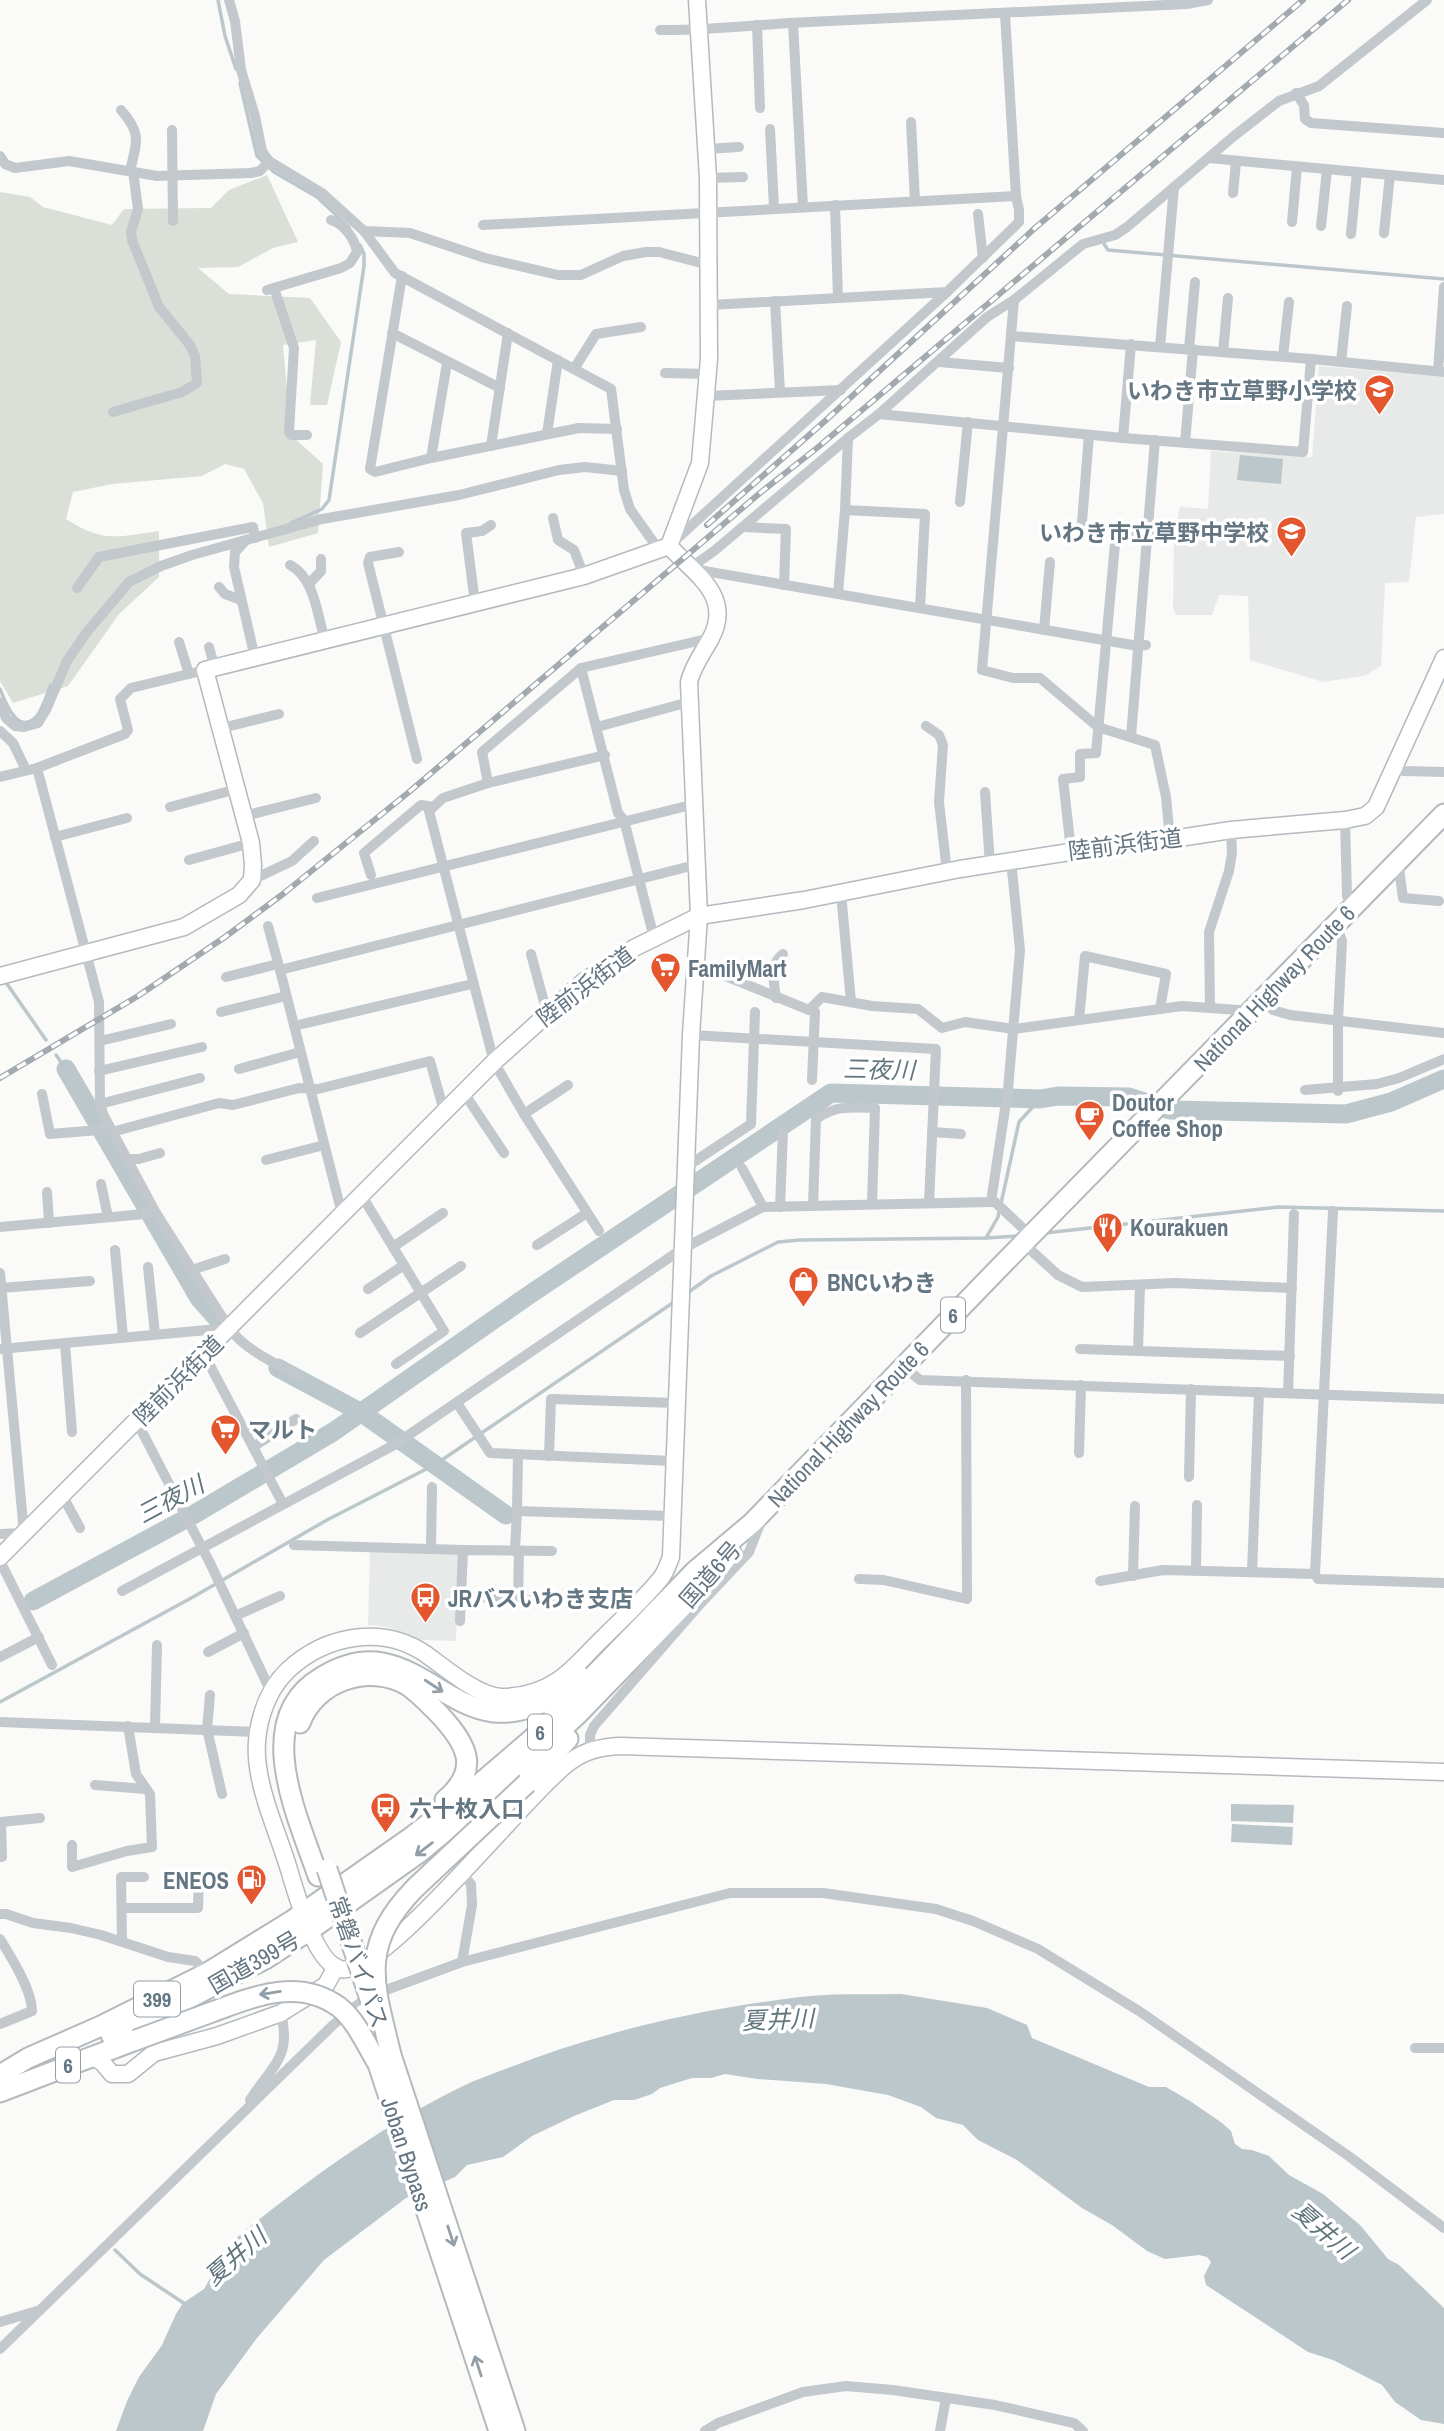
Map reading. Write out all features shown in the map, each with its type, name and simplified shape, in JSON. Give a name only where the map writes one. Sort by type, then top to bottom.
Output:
[{"type":"highway","name":"National Highway Route 6","points":[[759,1517],[1444,814]]},
{"type":"highway","name":"国道6号","points":[[307,1922],[420,1852],[499,1787],[579,1713],[671,1619],[713,1575],[759,1517]]},
{"type":"highway","name":"国道6号","points":[[307,1922],[344,1886],[476,1787],[532,1739],[695,1571],[759,1517]]},
{"type":"highway","name":"6","points":[[322,1872],[286,1780],[283,1756],[284,1734],[292,1711],[303,1692],[316,1680],[349,1665],[381,1663],[407,1671],[460,1701],[485,1710],[514,1712],[533,1707],[573,1683],[696,1563],[759,1517]]},
{"type":"highway","name":"6","points":[[384,2060],[375,1959],[383,1929],[415,1888],[527,1783],[617,1687],[671,1619]]},
{"type":"highway","name":"6","points":[[322,1872],[297,1779],[295,1741],[299,1727],[303,1716],[327,1687],[356,1677],[390,1677],[421,1696],[457,1734],[467,1752],[467,1767],[461,1783],[452,1794],[344,1886]]},
{"type":"highway","name":"Joban Bypass","points":[[322,1872],[364,2014],[384,2060],[515,2431]]},
{"type":"highway","name":"399","points":[[1,2075],[28,2058],[101,2026],[307,1922]]},
{"type":"highway","name":"国道399号","points":[[1,2075],[35,2069],[166,2010],[265,1959],[307,1922]]},
{"type":"highway","name":"6","points":[[1,2075],[109,2056],[136,2040],[268,1992],[302,1992],[320,1997],[340,2008],[384,2060]]},
{"type":"highway","name":"Joban Bypass","points":[[384,2060],[499,2431]]},
{"type":"street","points":[[229,0],[241,71],[256,116],[266,163],[322,193],[364,231],[395,273],[611,389],[630,509],[664,548],[705,582],[719,606],[719,618],[711,638],[692,668],[689,682],[699,864],[699,916],[691,1035],[670,1517],[671,1557],[663,1576],[558,1680],[533,1693],[497,1697],[469,1684],[410,1644],[378,1636],[333,1641],[310,1653],[284,1674],[271,1692],[257,1732],[258,1766],[307,1922],[330,1964],[341,1970],[355,1967],[389,1945],[441,1896],[461,1872],[571,1760],[598,1748],[620,1746],[1444,1772]]},
{"type":"street","points":[[664,548],[700,463],[708,374],[708,178],[697,0]]},
{"type":"street","points":[[660,30],[1005,14],[1187,4],[1208,0]]},
{"type":"street","points":[[690,568],[879,414],[987,317],[1014,300],[1083,244],[1115,235],[1279,101],[1319,86],[1427,0]]},
{"type":"street","points":[[0,777],[32,769],[125,734],[128,730],[120,699],[131,688],[584,576],[664,548],[841,390],[1018,222],[1005,14]]},
{"type":"street","points":[[793,23],[803,207]]},
{"type":"street","points":[[757,25],[760,108]]},
{"type":"street","points":[[1296,93],[1304,105],[1305,119],[1311,123],[1444,132]]},
{"type":"street","points":[[113,412],[182,392],[197,383],[195,356],[190,345],[159,307],[132,240],[131,232],[138,209],[131,171],[135,130],[121,110]]},
{"type":"street","points":[[911,122],[915,201]]},
{"type":"street","points":[[770,129],[774,208]]},
{"type":"street","points":[[172,130],[173,221]]},
{"type":"street","points":[[706,149],[739,147]]},
{"type":"street","points":[[0,156],[5,164],[15,168],[69,161],[157,176],[251,173],[261,171],[266,163]]},
{"type":"street","points":[[1209,158],[1444,180]]},
{"type":"street","points":[[1233,193],[1236,162]]},
{"type":"street","points":[[1292,222],[1297,167]]},
{"type":"street","points":[[1321,226],[1327,170]]},
{"type":"street","points":[[1351,234],[1357,172]]},
{"type":"street","points":[[1384,233],[1390,175]]},
{"type":"street","points":[[708,178],[743,177]]},
{"type":"street","points":[[1160,347],[1174,187]]},
{"type":"street","points":[[483,225],[1016,196]]},
{"type":"street","points":[[835,205],[838,298]]},
{"type":"street","points":[[978,214],[983,258]]},
{"type":"street","points":[[307,435],[290,435],[294,348],[270,289],[350,263],[355,256],[354,241],[337,221],[331,220]]},
{"type":"street","points":[[364,231],[410,233],[485,258],[558,275],[581,275],[622,256],[646,251],[709,265]]},
{"type":"street","points":[[356,249],[373,243]]},
{"type":"street","points":[[402,276],[370,469],[375,472],[579,428],[617,429]]},
{"type":"street","points":[[1185,443],[1195,282]]},
{"type":"street","points":[[1011,336],[1283,356],[1441,371],[1444,287]]},
{"type":"street","points":[[710,305],[947,292]]},
{"type":"street","points":[[1223,352],[1228,298]]},
{"type":"street","points":[[1014,300],[982,670],[1013,678],[1040,678],[1055,694],[1098,727],[1156,745],[1171,839]]},
{"type":"street","points":[[775,301],[780,392]]},
{"type":"street","points":[[1283,356],[1289,302]]},
{"type":"street","points":[[1341,362],[1346,306]]},
{"type":"street","points":[[574,369],[596,334],[641,327]]},
{"type":"street","points":[[392,333],[499,388]]},
{"type":"street","points":[[491,446],[508,333]]},
{"type":"street","points":[[1123,438],[1130,344]]},
{"type":"street","points":[[879,414],[1089,435],[1303,452],[1311,359]]},
{"type":"street","points":[[547,434],[558,360]]},
{"type":"street","points":[[939,362],[1009,368]]},
{"type":"street","points":[[431,458],[447,363]]},
{"type":"street","points":[[665,373],[708,374]]},
{"type":"street","points":[[706,397],[841,390]]},
{"type":"street","points":[[960,502],[968,422]]},
{"type":"street","points":[[1082,522],[1089,435]]},
{"type":"street","points":[[838,594],[848,438]]},
{"type":"street","points":[[1131,737],[1142,645],[1155,440]]},
{"type":"street","points":[[0,702],[6,718],[12,724],[24,727],[34,725],[42,719],[76,647],[129,582],[136,576],[192,555],[322,519],[459,495],[559,470],[585,467],[622,471]]},
{"type":"street","points":[[845,510],[925,514],[920,608]]},
{"type":"street","points":[[552,518],[558,540],[574,550],[584,576]]},
{"type":"street","points":[[475,603],[466,533],[482,531],[491,525]]},
{"type":"street","points":[[77,588],[99,557],[253,527],[250,539],[235,552],[234,558],[255,658]]},
{"type":"street","points":[[743,527],[786,529],[784,585]]},
{"type":"street","points":[[1071,850],[1063,779],[1080,777],[1080,754],[1096,753],[1116,533],[1178,536]]},
{"type":"street","points":[[399,552],[370,557],[368,563],[417,759]]},
{"type":"street","points":[[309,584],[321,571],[321,559]]},
{"type":"street","points":[[1044,630],[1051,562]]},
{"type":"street","points":[[290,565],[298,570],[309,584],[325,640]]},
{"type":"street","points":[[690,568],[988,621],[1142,645]]},
{"type":"street","points":[[219,587],[225,594],[241,600]]},
{"type":"street","points":[[488,783],[482,752],[581,668],[711,638]]},
{"type":"street","points":[[179,642],[203,671],[222,728],[251,843],[252,880]]},
{"type":"street","points":[[203,671],[208,647]]},
{"type":"street","name":"陸前浜街道","points":[[0,1559],[494,1062],[583,982],[634,948],[699,916],[841,893],[1071,850],[1365,816],[1376,807],[1444,658]]},
{"type":"street","points":[[581,668],[618,813],[624,820],[654,938]]},
{"type":"street","points":[[597,727],[689,702]]},
{"type":"street","points":[[222,728],[279,714]]},
{"type":"street","points":[[926,726],[939,735],[943,745],[939,802],[947,872]]},
{"type":"street","points":[[0,732],[13,743],[32,769],[55,837],[99,1002],[100,1104],[111,1129],[156,1213],[234,1336],[299,1376]]},
{"type":"street","points":[[599,1231],[494,1062],[429,811],[443,798],[488,783],[605,755]]},
{"type":"street","points":[[1395,768],[1404,771],[1444,772]]},
{"type":"street","points":[[170,807],[237,789]]},
{"type":"street","points":[[985,792],[990,865]]},
{"type":"street","points":[[244,816],[316,798]]},
{"type":"street","points":[[317,898],[695,804]]},
{"type":"street","points":[[371,875],[364,853],[421,805],[433,807]]},
{"type":"street","points":[[55,837],[127,818]]},
{"type":"street","points":[[1345,820],[1347,896],[1354,906]]},
{"type":"street","points":[[1210,1008],[1209,932],[1229,871],[1232,853],[1231,830]]},
{"type":"street","points":[[3,972],[87,955],[184,928],[239,895],[252,880],[292,861],[314,841]]},
{"type":"street","points":[[189,860],[251,843]]},
{"type":"street","points":[[993,1202],[1008,1089],[1020,950],[1011,860]]},
{"type":"street","points":[[1398,861],[1403,898],[1439,901]]},
{"type":"street","points":[[226,977],[457,926],[699,864]]},
{"type":"street","points":[[841,893],[851,1002]]},
{"type":"street","points":[[1336,924],[1342,941],[1338,1089]]},
{"type":"street","points":[[268,926],[342,1214]]},
{"type":"street","points":[[531,954],[547,1013]]},
{"type":"street","points":[[776,998],[774,969],[776,959],[783,954]]},
{"type":"street","points":[[1079,1020],[1085,956],[1166,974],[1160,1009]]},
{"type":"street","points":[[696,964],[808,1010],[822,997],[918,1009],[942,1028],[965,1022],[1014,1029],[1182,1006],[1210,1008],[1258,1005],[1290,1015],[1444,1033]]},
{"type":"street","points":[[294,1026],[472,984]]},
{"type":"street","points":[[221,1012],[286,996]]},
{"type":"street","points":[[686,1167],[751,1124],[755,1012]]},
{"type":"street","points":[[813,1080],[815,1012]]},
{"type":"street","points":[[100,1041],[171,1024]]},
{"type":"street","points":[[691,1035],[936,1049],[929,1203]]},
{"type":"street","points":[[99,1071],[202,1047]]},
{"type":"street","points":[[239,1069],[300,1052]]},
{"type":"street","points":[[1305,1090],[1377,1084],[1444,1059]]},
{"type":"street","points":[[42,1094],[50,1134],[111,1129],[219,1103],[233,1105],[299,1088],[309,1089],[430,1061],[444,1111]]},
{"type":"street","points":[[100,1104],[200,1079]]},
{"type":"street","points":[[524,1114],[568,1085]]},
{"type":"street","points":[[464,1093],[504,1153]]},
{"type":"street","points":[[813,1206],[816,1119],[828,1110],[842,1107],[875,1108],[872,1204]]},
{"type":"street","points":[[780,1207],[783,1131]]},
{"type":"street","points":[[932,1132],[961,1134]]},
{"type":"street","points":[[266,1160],[324,1146]]},
{"type":"street","points":[[127,1159],[139,1159],[160,1153]]},
{"type":"street","points":[[742,1168],[763,1207]]},
{"type":"street","points":[[101,1184],[108,1217]]},
{"type":"street","points":[[47,1192],[49,1223]]},
{"type":"street","points":[[362,1196],[444,1331],[396,1364]]},
{"type":"street","points":[[122,1591],[394,1445],[682,1249],[763,1207],[993,1202],[1006,1213],[1058,1275],[1082,1287],[1174,1283],[1292,1288]]},
{"type":"street","points":[[1315,1574],[1333,1211]]},
{"type":"street","points":[[0,1227],[156,1213]]},
{"type":"street","points":[[393,1247],[443,1213]]},
{"type":"street","points":[[537,1245],[587,1213]]},
{"type":"street","points":[[1288,1393],[1294,1214]]},
{"type":"street","points":[[115,1250],[123,1337]]},
{"type":"street","points":[[192,1270],[225,1259]]},
{"type":"street","points":[[368,1289],[404,1265]]},
{"type":"street","points":[[360,1333],[461,1266]]},
{"type":"street","points":[[149,1267],[155,1334]]},
{"type":"street","points":[[0,1273],[6,1396],[24,1533],[0,1534]]},
{"type":"street","points":[[1,1287],[90,1281]]},
{"type":"street","points":[[1138,1350],[1140,1286]]},
{"type":"street","points":[[4,1349],[229,1328]]},
{"type":"street","points":[[65,1344],[72,1432]]},
{"type":"street","points":[[1080,1349],[1290,1356]]},
{"type":"street","points":[[204,1353],[283,1504]]},
{"type":"street","points":[[904,1367],[920,1380],[1444,1399]]},
{"type":"street","points":[[859,1579],[884,1580],[967,1598],[966,1380]]},
{"type":"street","points":[[1079,1453],[1081,1385]]},
{"type":"street","points":[[1189,1477],[1191,1389]]},
{"type":"street","points":[[1252,1572],[1259,1392]]},
{"type":"street","points":[[549,1456],[551,1399],[676,1403]]},
{"type":"street","points":[[457,1403],[490,1453],[673,1461]]},
{"type":"street","points":[[253,1447],[296,1419]]},
{"type":"street","points":[[137,1422],[220,1582],[271,1692]]},
{"type":"street","points":[[518,1455],[518,1599]]},
{"type":"street","points":[[431,1549],[432,1487]]},
{"type":"street","points":[[62,1495],[80,1528]]},
{"type":"street","points":[[1196,1570],[1197,1505]]},
{"type":"street","points":[[1133,1576],[1135,1506]]},
{"type":"street","points":[[517,1511],[670,1517]]},
{"type":"street","points":[[590,1751],[590,1735],[594,1726],[749,1552],[759,1517]]},
{"type":"street","points":[[294,1545],[552,1551]]},
{"type":"street","points":[[460,1621],[463,1550]]},
{"type":"street","points":[[0,1559],[52,1665]]},
{"type":"street","points":[[1100,1581],[1163,1570],[1196,1570],[1315,1574],[1318,1578],[1444,1583]]},
{"type":"street","points":[[235,1616],[280,1596]]},
{"type":"street","points":[[461,1596],[550,1601]]},
{"type":"street","points":[[208,1652],[244,1633]]},
{"type":"street","points":[[0,1657],[39,1637]]},
{"type":"street","points":[[155,1727],[157,1645]]},
{"type":"street","points":[[209,1695],[208,1729],[222,1794]]},
{"type":"street","points":[[0,1722],[257,1732]]},
{"type":"street","points":[[72,1845],[72,1867],[127,1851],[152,1847],[150,1794],[136,1774],[128,1726]]},
{"type":"street","points":[[95,1785],[146,1789]]},
{"type":"street","points":[[0,1857],[1,1822],[40,1818]]},
{"type":"street","points":[[461,1872],[471,1884],[472,1905],[462,1962]]},
{"type":"street","points":[[122,1908],[198,1908],[199,1876]]},
{"type":"street","points":[[122,1941],[121,1877],[144,1877]]},
{"type":"street","points":[[0,2349],[333,2025],[367,1997],[462,1962],[730,1893],[823,1893],[936,1909],[1038,1949],[1139,2011],[1350,2157],[1444,2228]]},
{"type":"street","points":[[0,1914],[33,1923],[71,1928],[122,1941],[168,1957],[195,1961],[207,1973]]},
{"type":"street","points":[[0,1939],[13,1960],[32,2003],[32,2011],[0,2024]]},
{"type":"street","points":[[109,2056],[112,2074],[128,2074],[154,2053],[216,2036],[281,2013],[326,1985],[335,1967]]},
{"type":"street","points":[[242,2115],[284,2051],[285,2031],[281,2013]]},
{"type":"street","points":[[1415,2048],[1444,2049]]},
{"type":"street","points":[[0,2322],[37,2311]]},
{"type":"street","points":[[705,2431],[718,2423],[803,2392],[846,2386],[995,2405],[1074,2424],[1083,2431]]},
{"type":"street","points":[[940,2431],[946,2399]]},
{"type":"shaded area","points":[[267,175],[298,242],[273,248],[238,267],[198,268],[229,294],[310,298],[341,342],[327,405],[310,405],[316,340],[283,345],[291,435],[323,464],[318,533],[269,547],[263,503],[244,469],[225,464],[202,476],[112,484],[73,492],[66,519],[90,532],[121,536],[159,531],[159,577],[119,614],[68,686],[13,703],[0,681],[0,192],[30,197],[43,207],[112,225],[124,209],[211,208],[229,190]]},
{"type":"shaded area","name":"いわき市立草野中学校","points":[[1319,366],[1444,377],[1444,514],[1416,517],[1409,582],[1385,583],[1381,666],[1364,676],[1323,682],[1250,660],[1248,596],[1219,595],[1212,615],[1176,615],[1173,608],[1174,535],[1180,507],[1208,509],[1211,451],[1312,457]]},
{"type":"shaded area","points":[[370,1550],[459,1553],[456,1641],[421,1640],[387,1627],[368,1625]]},
{"type":"water","points":[[1240,455],[1283,459],[1281,484],[1237,480]]},
{"type":"water","points":[[1231,1804],[1294,1805],[1293,1823],[1231,1821]]},
{"type":"water","points":[[1232,1824],[1293,1827],[1292,1845],[1231,1842]]},
{"type":"water","name":"夏井川","points":[[901,1994],[987,2008],[1027,2025],[1032,2038],[1149,2087],[1166,2087],[1222,2123],[1231,2131],[1235,2144],[1242,2149],[1269,2156],[1289,2175],[1323,2194],[1360,2225],[1388,2259],[1399,2265],[1444,2308],[1444,2424],[1421,2420],[1395,2402],[1382,2385],[1333,2360],[1308,2352],[1206,2285],[1204,2276],[1211,2262],[1207,2257],[1199,2255],[1165,2259],[1147,2251],[1017,2160],[978,2140],[963,2125],[936,2118],[921,2107],[888,2095],[826,2084],[725,2074],[711,2078],[692,2078],[634,2100],[614,2100],[532,2136],[503,2157],[467,2165],[455,2177],[406,2198],[324,2260],[257,2338],[216,2394],[203,2431],[116,2431],[139,2377],[162,2345],[176,2314],[183,2303],[204,2289],[220,2261],[233,2251],[235,2239],[345,2156],[433,2102],[474,2081],[543,2055],[688,2015],[800,1997]]},
{"type":"waterway","points":[[218,0],[225,36],[236,69]]},
{"type":"waterway","points":[[240,83],[257,156],[274,172],[317,197],[349,227]]},
{"type":"waterway","points":[[1104,244],[1108,250],[1444,279]]},
{"type":"waterway","points":[[291,523],[322,509],[329,500],[364,266],[364,254],[360,245]]},
{"type":"waterway","points":[[0,689],[13,715],[24,722],[37,716],[51,685]]},
{"type":"waterway","points":[[5,981],[46,1040]]},
{"type":"waterway","points":[[56,1055],[66,1069]]},
{"type":"waterway","name":"三夜川","points":[[66,1069],[199,1298],[221,1323]]},
{"type":"waterway","name":"三夜川","points":[[33,1601],[193,1515],[333,1432],[529,1295],[831,1093],[1040,1099],[1058,1096],[1129,1097],[1170,1110],[1346,1114],[1391,1102],[1444,1079]]},
{"type":"waterway","points":[[686,1294],[711,1276],[778,1242],[986,1238],[998,1217],[1019,1122],[1040,1099]]},
{"type":"waterway","points":[[1045,1233],[1278,1207],[1444,1211]]},
{"type":"waterway","points":[[986,1238],[1020,1236]]},
{"type":"waterway","points":[[0,1702],[193,1597],[327,1520],[436,1464],[677,1300]]},
{"type":"waterway","name":"三夜川","points":[[278,1368],[362,1413],[506,1515]]},
{"type":"waterway","points":[[115,2250],[140,2274],[185,2304]]},
{"type":"railway","points":[[707,525],[825,421],[1035,228],[1303,0]]},
{"type":"railway","points":[[0,1078],[138,996],[283,894],[409,792],[760,493],[817,448],[1348,0]]},
{"type":"place","name":"いわき市立草野小学校","points":[[1380,417]]},
{"type":"place","name":"いわき市立草野中学校","points":[[1292,559]]},
{"type":"place","name":"FamilyMart","points":[[665,995]]},
{"type":"place","name":"Doutor Coffee Shop","points":[[1089,1142]]},
{"type":"place","name":"Kourakuen","points":[[1107,1254]]},
{"type":"place","name":"BNCいわき","points":[[804,1309]]},
{"type":"place","name":"マルト","points":[[225,1456]]},
{"type":"place","name":"JRバスいわき支店","points":[[425,1625]]},
{"type":"place","name":"六十枚入口","points":[[386,1835]]},
{"type":"place","name":"ENEOS","points":[[252,1907]]}]
